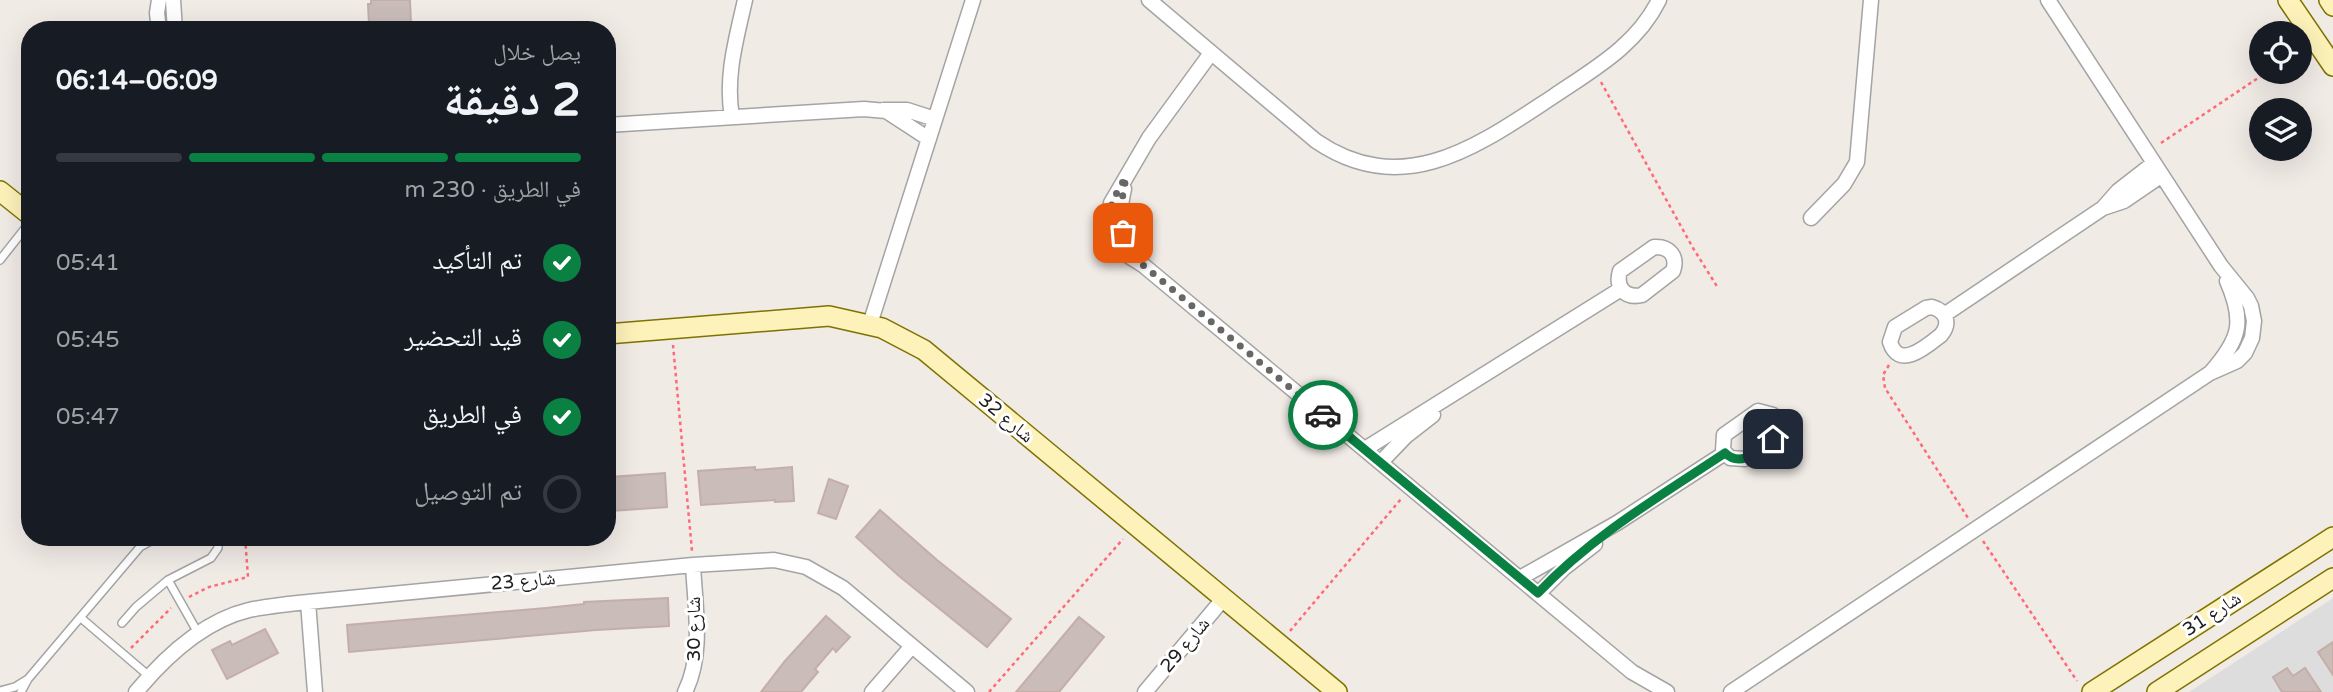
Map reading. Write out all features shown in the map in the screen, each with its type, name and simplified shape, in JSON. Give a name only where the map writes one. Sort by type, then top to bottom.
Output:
[{"type":"street","points":[[158,21],[159,0]]},
{"type":"street","points":[[173,0],[174,21]]},
{"type":"street","points":[[732,117],[730,70],[745,0]]},
{"type":"street","points":[[870,324],[974,0]]},
{"type":"street","points":[[1149,0],[1328,149],[1355,161],[1382,166],[1436,161],[1471,149],[1629,43],[1651,16],[1659,0]]},
{"type":"street","points":[[1811,218],[1844,184],[1857,162],[1871,0]]},
{"type":"street","points":[[1720,692],[1736,688],[2210,373],[2237,360],[2245,353],[2252,338],[2254,321],[2247,298],[2221,267],[2048,0]]},
{"type":"street","points":[[2288,0],[2333,66]]},
{"type":"street","points":[[2329,0],[2333,6]]},
{"type":"street","points":[[1211,53],[1149,138],[1111,203],[1108,212],[1109,227],[1116,246],[1126,256],[1143,265],[1538,593],[1632,672],[1650,692]]},
{"type":"street","points":[[616,124],[852,109],[907,110],[935,119]]},
{"type":"street","points":[[885,111],[929,139]]},
{"type":"street","points":[[1944,315],[2103,208],[2124,201],[2154,164]]},
{"type":"street","points":[[0,191],[21,208]]},
{"type":"street","points":[[1365,449],[1621,289]]},
{"type":"street","name":"شارع 32","points":[[616,333],[829,316],[870,324],[901,336],[924,350],[1330,688]]},
{"type":"street","points":[[1381,462],[1406,436],[1440,411],[1460,391]]},
{"type":"street","points":[[1520,578],[1617,523],[1725,453]]},
{"type":"street","points":[[1538,593],[1617,523]]},
{"type":"street","name":"شارع 31","points":[[2092,692],[2333,537]]},
{"type":"street","name":"شارع 23","points":[[136,692],[179,648],[199,634],[247,611],[308,602],[693,565],[774,560],[806,567],[843,588],[967,692]]},
{"type":"street","name":"شارع 30","points":[[685,692],[694,671],[697,644],[693,565]]},
{"type":"street","name":"شارع 31","points":[[2157,692],[2333,578]]},
{"type":"street","name":"شارع 29","points":[[1145,692],[1224,598]]},
{"type":"street","points":[[308,602],[315,692]]},
{"type":"street","points":[[872,692],[912,646]]},
{"type":"street","points":[[1632,672],[1667,692]]},
{"type":"lane","points":[[0,260],[21,233]]},
{"type":"lane","points":[[122,624],[136,607],[168,580],[211,558],[218,546]]},
{"type":"lane","points":[[22,692],[29,679],[140,547]]},
{"type":"lane","points":[[168,580],[199,634]]},
{"type":"lane","points":[[80,618],[149,676]]},
{"type":"lane","points":[[1,691],[29,679]]},
{"type":"path","points":[[1594,69],[1718,288]]},
{"type":"path","points":[[2154,164],[2252,84]]},
{"type":"path","points":[[671,328],[693,565]]},
{"type":"path","points":[[1279,644],[1411,487]]},
{"type":"path","points":[[989,692],[1135,525]]},
{"type":"path","points":[[125,655],[150,626],[180,601],[209,587],[248,577],[246,546]]},
{"type":"shaded area","points":[[2333,598],[2333,692],[2189,692]]},
{"type":"building","points":[[371,0],[410,0],[411,21],[369,21],[368,4],[371,4]]},
{"type":"building","points":[[755,467],[755,470],[792,467],[794,501],[701,505],[698,471]]},
{"type":"building","points":[[665,473],[667,507],[616,511],[616,477]]},
{"type":"building","points":[[829,479],[848,486],[836,519],[818,513]]},
{"type":"building","points":[[880,510],[1011,619],[987,647],[899,576],[856,537]]},
{"type":"building","points":[[668,598],[669,626],[349,652],[347,625],[546,608],[584,602]]},
{"type":"building","points":[[826,616],[850,637],[836,652],[833,648],[815,669],[818,672],[801,692],[761,692],[785,661]]},
{"type":"building","points":[[1079,617],[1104,637],[1059,692],[1016,692]]},
{"type":"building","points":[[265,629],[278,653],[227,679],[212,650],[230,641],[232,645]]},
{"type":"building","points":[[2333,642],[2333,675],[2318,652]]},
{"type":"building","points":[[2287,668],[2293,676],[2305,668],[2321,692],[2282,692],[2273,677]]},
{"type":"way so far","points":[[1123,233],[1120,211],[1126,177],[1108,212],[1109,227],[1116,246],[1126,256],[1143,265],[1323,415]]},
{"type":"route","points":[[1323,415],[1538,593],[1617,523],[1725,453],[1735,460],[1745,459],[1773,439]]}]
